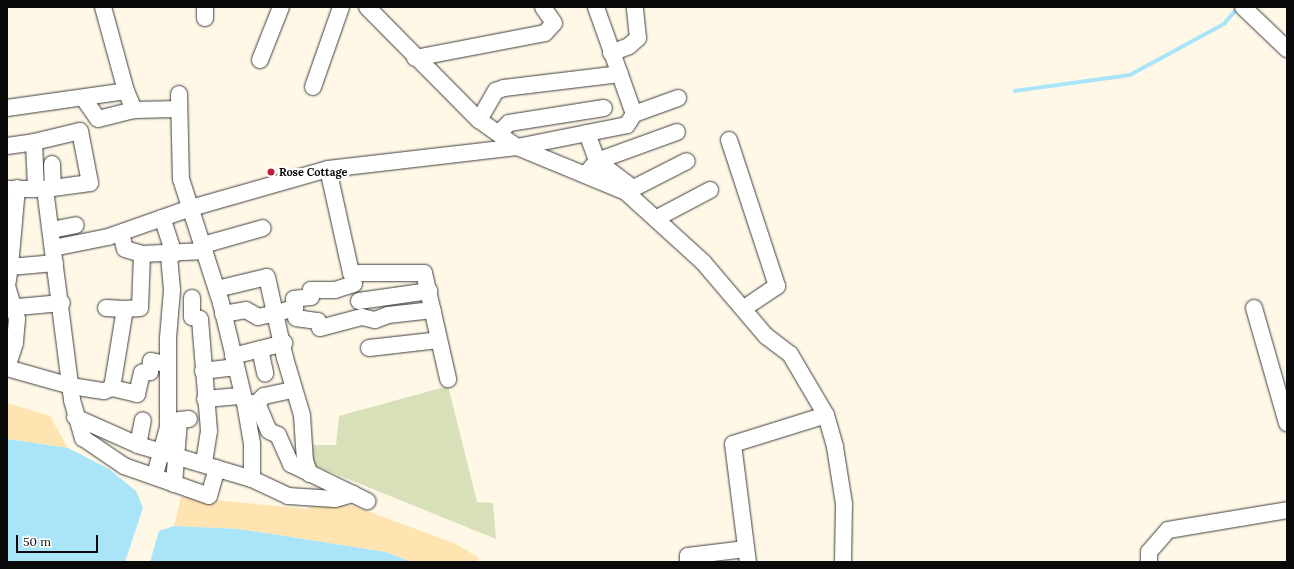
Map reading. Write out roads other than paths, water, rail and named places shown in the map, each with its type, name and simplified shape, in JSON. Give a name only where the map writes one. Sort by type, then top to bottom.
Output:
[{"type":"street","points":[[103,7],[126,91],[134,110]]},
{"type":"street","points":[[260,60],[281,7]]},
{"type":"street","points":[[313,87],[341,7]]},
{"type":"street","points":[[367,7],[415,58],[480,120],[517,147],[592,167],[630,190],[690,240]]},
{"type":"street","points":[[415,58],[545,33],[554,23],[543,7]]},
{"type":"street","points":[[596,7],[611,53],[634,114]]},
{"type":"street","points":[[611,53],[629,46],[638,38],[635,7]]},
{"type":"street","points":[[1250,11],[1287,48]]},
{"type":"street","points":[[480,120],[496,91],[504,88],[620,74]]},
{"type":"street","points":[[7,108],[84,99],[126,91]]},
{"type":"street","points":[[9,267],[54,255],[191,208],[328,169],[517,147],[627,125],[634,114],[678,98]]},
{"type":"street","points":[[84,99],[98,120],[134,110],[179,102],[181,180],[204,248],[235,361],[248,401],[252,444],[252,479]]},
{"type":"street","points":[[499,133],[509,123],[604,108]]},
{"type":"street","points":[[7,146],[34,142],[80,131],[90,183],[45,188],[12,188],[7,286],[15,343],[7,368],[71,386],[104,391],[112,388],[137,394],[142,373],[150,372],[151,361],[167,364]]},
{"type":"street","points":[[592,167],[677,132]]},
{"type":"street","points":[[587,133],[592,167]]},
{"type":"street","points":[[729,140],[777,286],[744,308]]},
{"type":"street","points":[[34,142],[45,188],[62,303],[71,386],[76,417],[82,438],[124,466],[209,496],[209,443],[200,318],[192,318],[192,298]]},
{"type":"street","points":[[630,190],[687,161]]},
{"type":"street","points":[[45,188],[52,164]]},
{"type":"street","points":[[328,169],[362,317]]},
{"type":"street","points":[[661,216],[710,190]]},
{"type":"street","points":[[661,216],[744,308],[766,336],[790,354],[826,415],[835,447],[844,504],[843,562]]},
{"type":"street","points":[[162,218],[174,254]]},
{"type":"street","points":[[51,230],[76,225]]},
{"type":"street","points":[[121,233],[125,249],[142,254],[174,254],[204,248],[263,228]]},
{"type":"street","points":[[106,308],[140,308],[142,254]]},
{"type":"street","points":[[174,254],[170,256],[172,299],[167,364],[169,455],[174,484]]},
{"type":"street","points":[[223,314],[246,310],[258,316],[277,313],[295,308],[294,299],[311,297],[311,290],[335,290],[353,278],[424,273],[448,379]]},
{"type":"street","points":[[172,299],[192,298],[268,276],[284,343],[293,390],[302,415],[305,460],[310,474]]},
{"type":"street","points":[[359,302],[429,291]]},
{"type":"street","points":[[10,307],[62,303]]},
{"type":"street","points":[[1254,308],[1287,423]]},
{"type":"street","points":[[112,388],[125,309]]},
{"type":"street","points":[[296,318],[318,321],[320,328],[362,317],[375,320],[388,315],[433,310]]},
{"type":"street","points":[[369,348],[439,340]]},
{"type":"street","points":[[203,371],[235,361],[260,349],[284,343]]},
{"type":"street","points":[[260,349],[265,372]]},
{"type":"street","points":[[205,398],[248,401],[293,390]]},
{"type":"street","points":[[76,417],[138,445],[252,479],[288,496],[335,499],[360,498],[292,464],[278,435],[269,431],[248,401]]},
{"type":"street","points":[[688,562],[688,556],[718,558],[747,556],[733,444],[826,415]]},
{"type":"street","points":[[156,471],[169,455],[179,420],[189,419]]},
{"type":"street","points":[[138,445],[143,420]]},
{"type":"street","points":[[1149,562],[1149,552],[1168,530],[1287,510]]},
{"type":"water","points":[[7,439],[68,448],[109,469],[136,491],[143,508],[125,562],[7,562]]},
{"type":"water","points":[[174,526],[239,529],[386,552],[411,562],[150,562],[159,531]]},
{"type":"waterway","points":[[1015,91],[1130,75],[1224,24],[1238,8]]},
{"type":"place","name":"Rose Cottage","points":[[271,172]]}]
